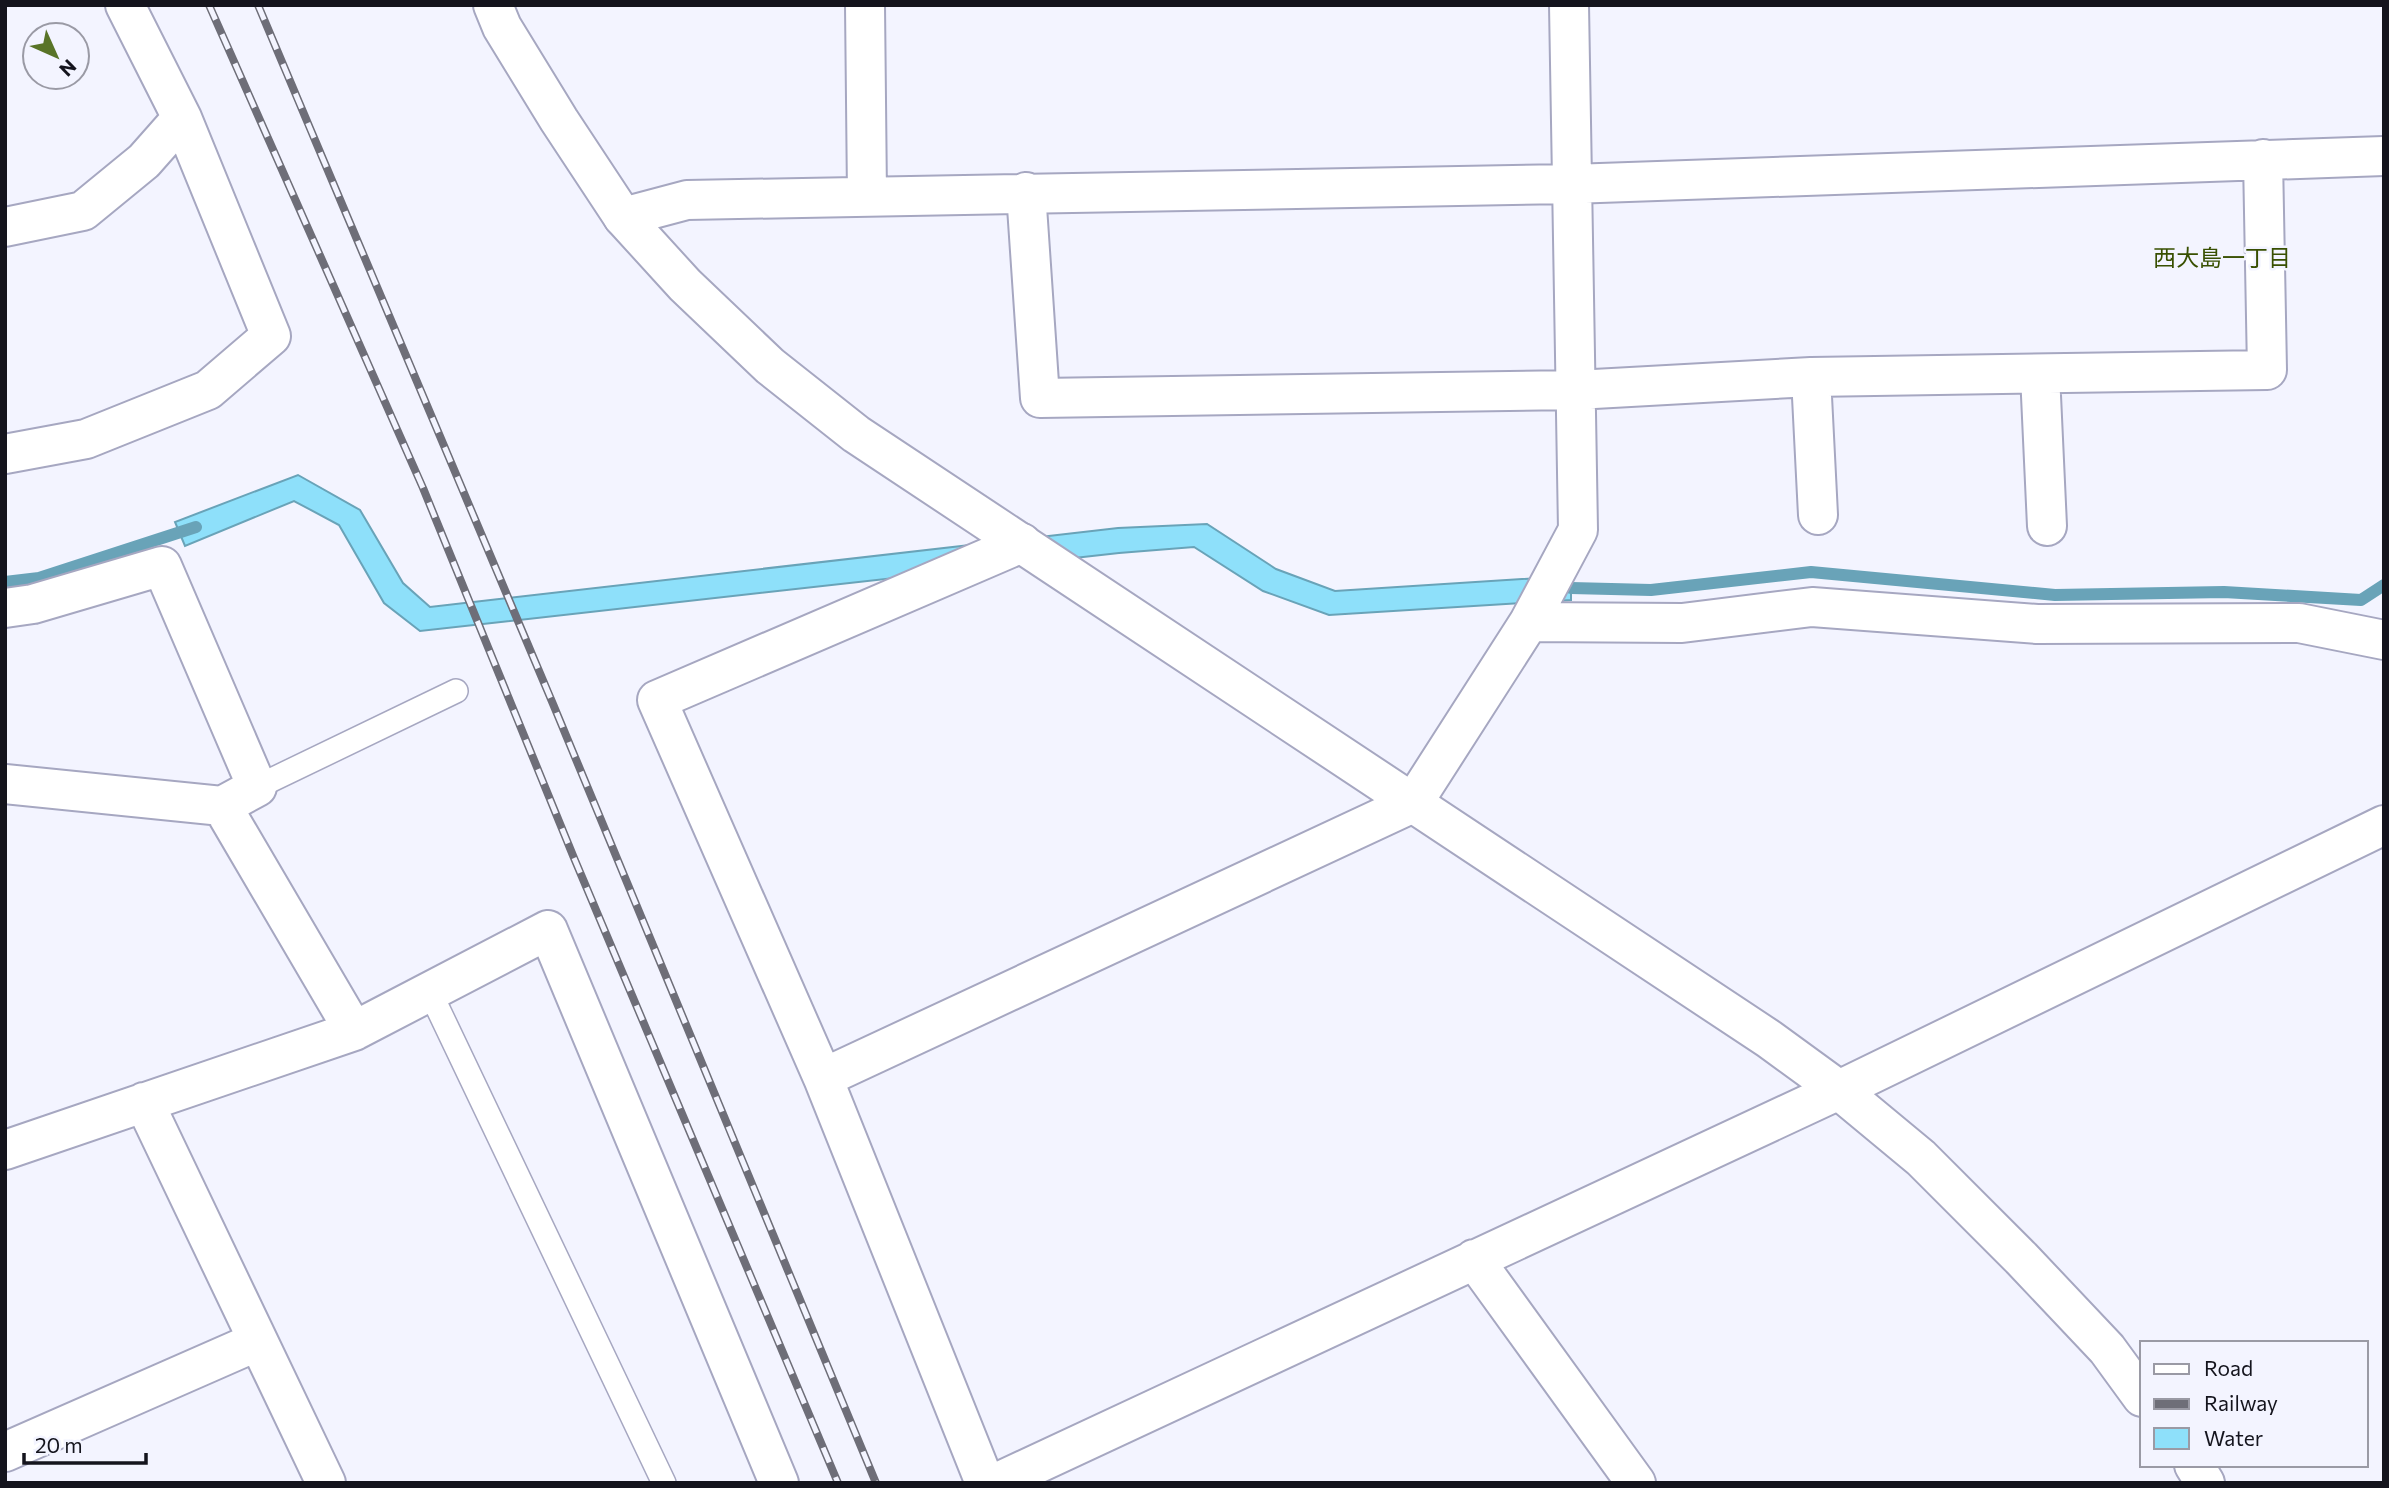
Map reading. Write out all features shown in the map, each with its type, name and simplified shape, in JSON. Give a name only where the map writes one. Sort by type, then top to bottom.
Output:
[{"type":"street","points":[[5,454],[86,439],[208,390],[271,336],[182,118],[125,5]]},
{"type":"street","points":[[493,5],[502,27],[552,109],[623,217],[685,285],[770,366],[856,434],[1769,1039],[1839,1090],[1921,1158],[2021,1258],[2106,1349],[2140,1394]]},
{"type":"street","points":[[865,5],[867,196]]},
{"type":"street","points":[[823,1078],[1413,803],[1529,622],[1578,530],[1569,5]]},
{"type":"street","points":[[5,228],[83,211],[144,160],[182,118]]},
{"type":"street","points":[[623,217],[687,200],[1571,184],[2384,156]]},
{"type":"street","points":[[1026,192],[1040,398],[1576,390],[1811,377],[2267,370],[2263,159]]},
{"type":"street","points":[[2040,374],[2047,526]]},
{"type":"street","points":[[1811,377],[1818,515]]},
{"type":"street","points":[[985,1483],[823,1078],[657,700],[1022,543]]},
{"type":"street","points":[[5,608],[33,604],[162,566],[257,787],[222,806],[5,784]]},
{"type":"street","points":[[1529,622],[1682,623],[1812,607],[2038,624],[2299,622],[2384,640]]},
{"type":"street","points":[[222,806],[354,1031]]},
{"type":"street","points":[[996,1483],[1839,1090],[2384,825]]},
{"type":"street","points":[[5,1150],[354,1031],[548,930],[779,1483]]},
{"type":"street","points":[[144,1102],[326,1483]]},
{"type":"street","points":[[1475,1259],[1636,1483]]},
{"type":"street","points":[[5,1452],[258,1341]]},
{"type":"street","points":[[2195,1467],[2205,1483]]},
{"type":"lane","points":[[257,787],[456,691]]},
{"type":"lane","points":[[430,992],[664,1483]]},
{"type":"water","points":[[298,475],[360,510],[403,583],[430,607],[1118,528],[1207,524],[1276,569],[1335,591],[1571,576],[1571,600],[1329,615],[1263,591],[1194,547],[1119,553],[420,631],[384,603],[339,525],[294,501],[185,546],[175,522]]},
{"type":"waterway","points":[[5,582],[39,578],[196,527]]},
{"type":"waterway","points":[[1571,588],[1651,590],[1811,572],[2055,595],[2224,592],[2361,600],[2384,585]]},
{"type":"railway","points":[[209,5],[423,488],[574,858],[838,1483]]},
{"type":"railway","points":[[258,5],[553,704],[876,1483]]},
{"type":"district","name":"西大島一丁目","points":[[2222,257]]}]
